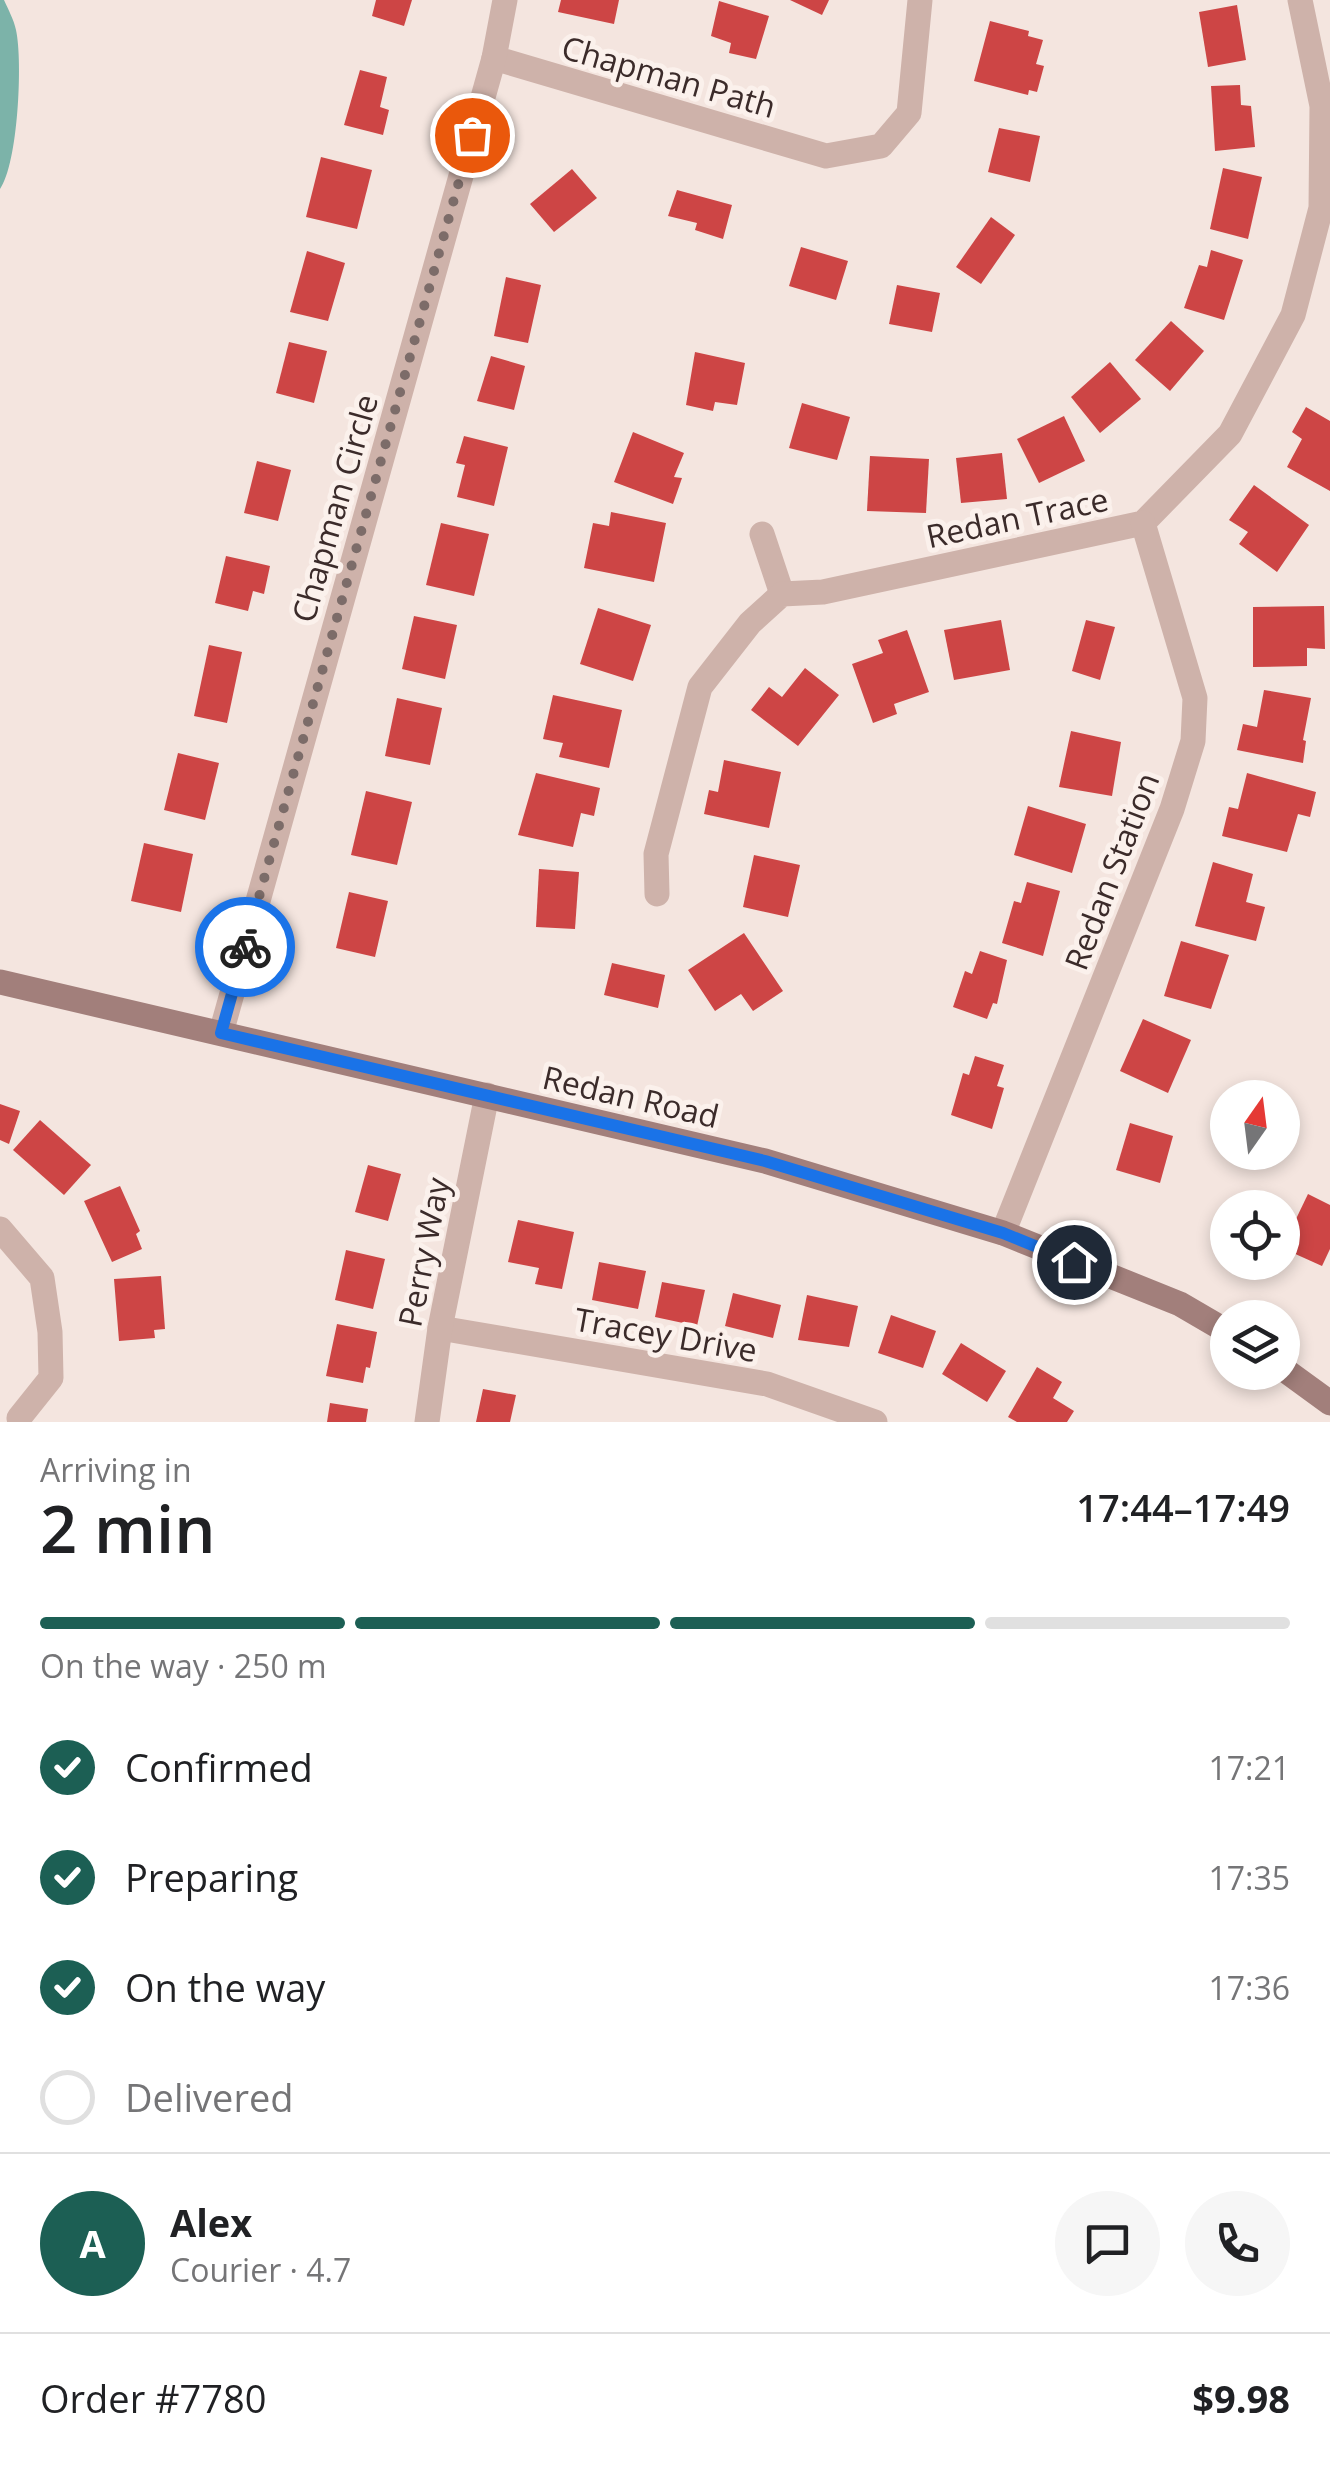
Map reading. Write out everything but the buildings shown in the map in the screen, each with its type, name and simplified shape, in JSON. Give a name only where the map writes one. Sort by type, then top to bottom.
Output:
[{"type":"main road","name":"Redan Road","points":[[0,982],[765,1161],[1003,1233],[1180,1304],[1210,1322]]},
{"type":"main road","points":[[1300,1380],[1329,1400]]},
{"type":"street","name":"Chapman Circle","points":[[221,1033],[494,58],[505,0]]},
{"type":"street","name":"Chapman Path","points":[[494,58],[826,156],[881,146],[909,113],[920,0]]},
{"type":"street","name":"Redan Trace","points":[[782,594],[823,592],[1143,524],[1230,434],[1293,315],[1321,208],[1322,106],[1300,0]]},
{"type":"street","name":"Redan Station","points":[[1003,1233],[1172,809],[1193,741],[1195,698],[1143,524]]},
{"type":"street","points":[[657,894],[656,854],[700,686],[750,623],[782,594],[762,534]]},
{"type":"street","name":"Perry Way","points":[[427,1422],[440,1328],[487,1095]]},
{"type":"street","points":[[0,1229],[42,1278],[50,1332],[51,1378],[19,1418]]},
{"type":"street","name":"Tracey Drive","points":[[440,1328],[766,1384],[875,1422]]},
{"type":"water","points":[[0,0],[4,0],[15,26],[19,65],[15,136],[0,189]]},
{"type":"way so far","points":[[245,947],[472,135]]},
{"type":"route","points":[[245,947],[221,1033],[765,1161],[1003,1233],[1074,1262]]}]
